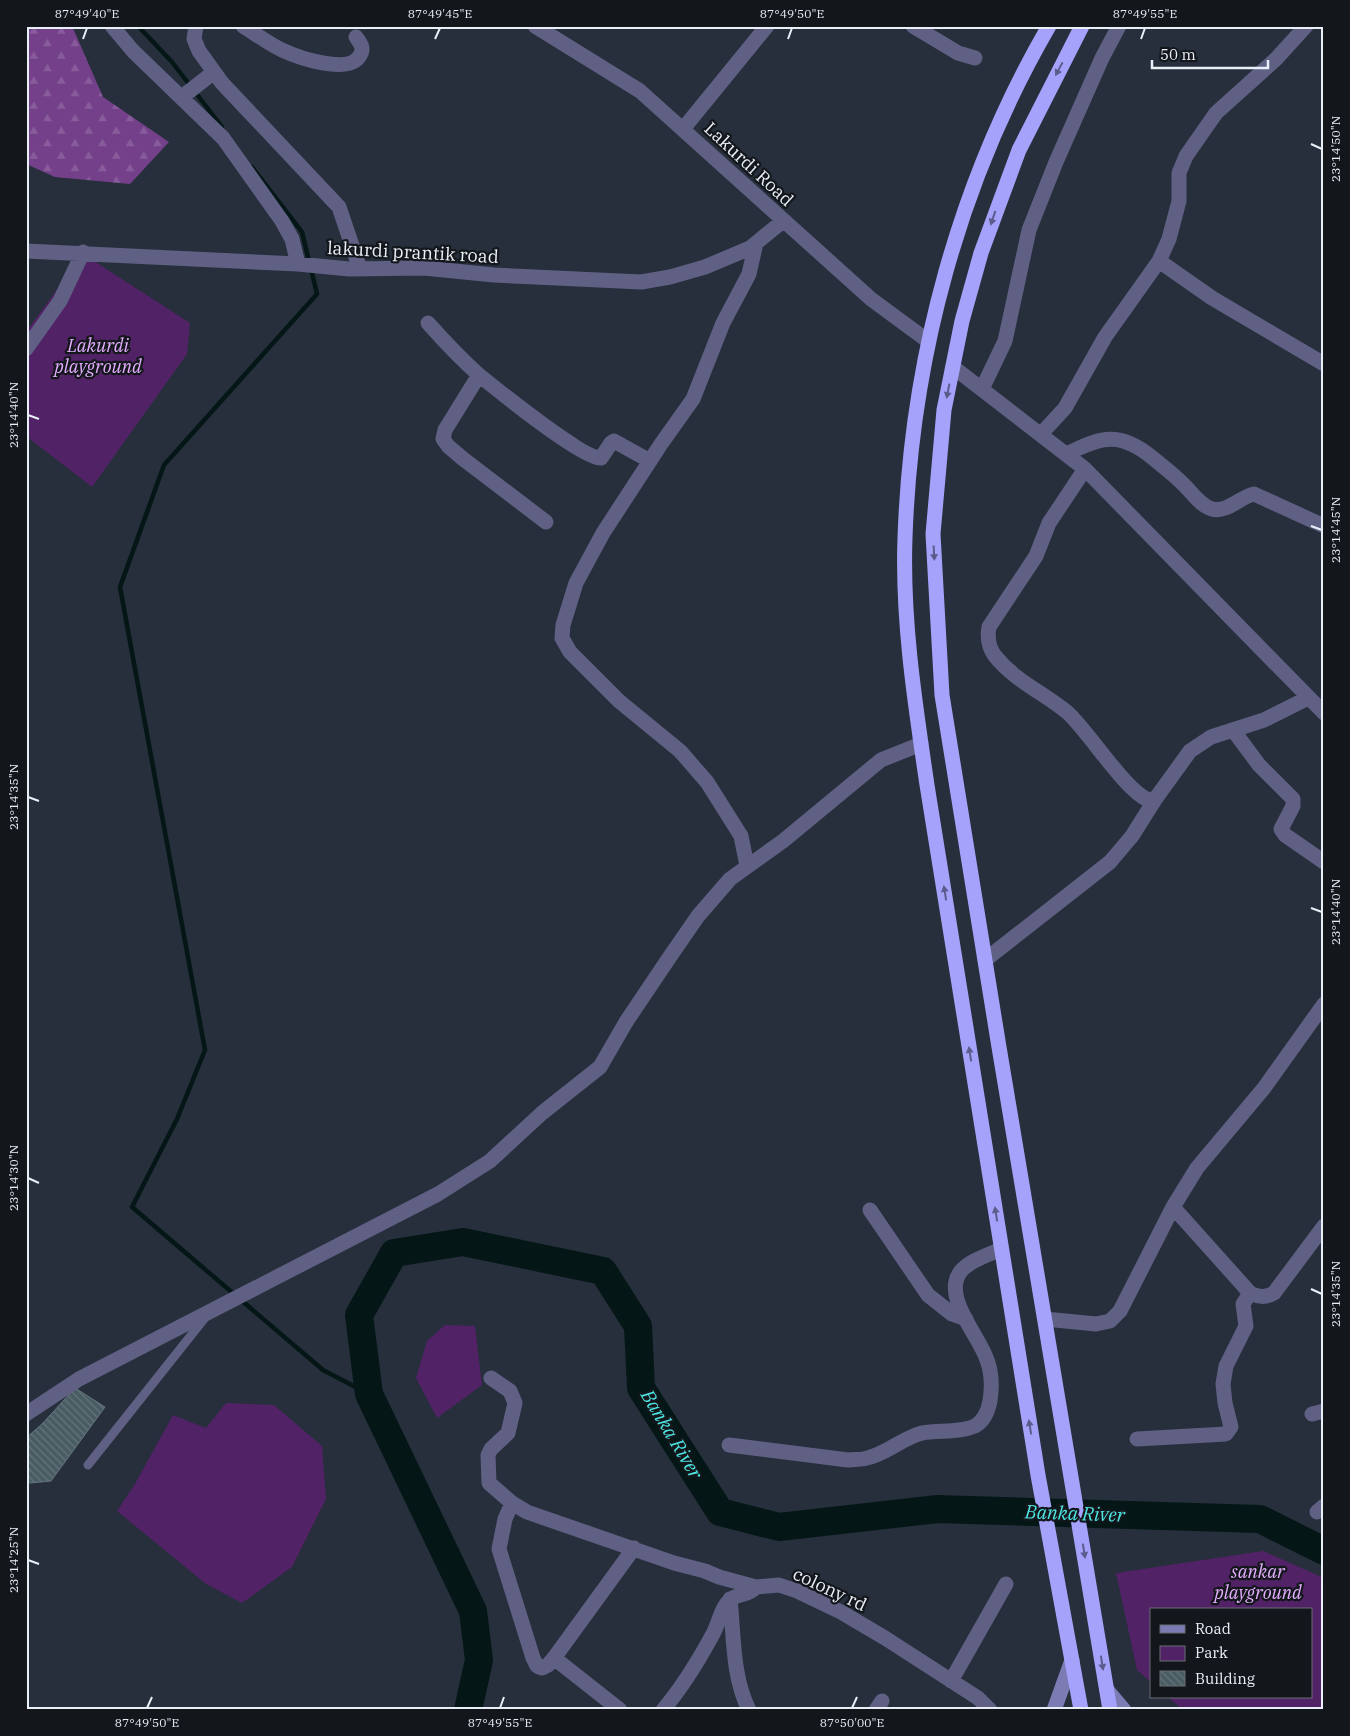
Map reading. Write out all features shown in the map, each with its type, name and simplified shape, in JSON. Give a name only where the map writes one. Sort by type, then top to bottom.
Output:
[{"type":"highway","points":[[1049,26],[1006,110],[980,168],[954,245],[928,341],[917,406],[909,470],[905,539],[912,675],[921,744],[1038,1475],[1081,1710]]},
{"type":"highway","points":[[1082,26],[1019,150],[998,202],[978,261],[962,320],[944,410],[933,543],[942,695],[984,960],[1046,1319],[1110,1710]]},
{"type":"street","points":[[112,26],[134,51],[186,94],[223,138],[247,169],[292,239],[302,264]]},
{"type":"street","points":[[196,26],[194,39],[208,77],[339,207],[360,269]]},
{"type":"street","points":[[242,26],[282,50],[308,59],[341,66],[353,63],[362,52],[362,46],[356,37]]},
{"type":"street","points":[[683,129],[768,26]]},
{"type":"street","points":[[912,26],[958,53],[975,58]]},
{"type":"street","points":[[982,390],[1005,342],[1029,230],[1056,162],[1102,58],[1119,26]]},
{"type":"street","points":[[1041,434],[1065,408],[1105,338],[1158,261],[1169,239],[1178,201],[1179,173],[1186,156],[1216,113],[1276,59],[1306,26]]},
{"type":"street","name":"Lakurdi Road","points":[[537,27],[640,92],[871,299],[928,341]]},
{"type":"street","points":[[186,94],[208,77]]},
{"type":"street","name":"lakurdi prantik road","points":[[26,251],[83,252],[302,264],[334,268],[424,268],[494,275],[640,282],[670,277],[705,267],[750,248],[784,221]]},
{"type":"street","points":[[747,866],[741,836],[707,782],[680,751],[619,701],[570,652],[562,638],[563,625],[576,583],[603,533],[693,399],[723,323],[749,274],[756,243]]},
{"type":"street","points":[[26,349],[60,301],[83,252]]},
{"type":"street","points":[[1158,261],[1212,298],[1324,364]]},
{"type":"street","points":[[428,323],[479,375],[557,435],[591,458],[600,458],[614,441],[650,461]]},
{"type":"street","points":[[953,367],[1084,469],[1319,706]]},
{"type":"street","points":[[479,375],[444,430],[443,439],[462,458],[546,522]]},
{"type":"street","points":[[1067,454],[1088,443],[1106,438],[1122,439],[1140,447],[1178,478],[1206,506],[1213,510],[1223,509],[1244,496],[1254,494],[1324,526]]},
{"type":"street","points":[[1084,469],[1049,523],[1036,556],[989,628],[987,638],[994,655],[1017,678],[1068,714],[1126,781],[1146,799],[1156,798]]},
{"type":"street","points":[[984,960],[1110,862],[1132,836],[1156,798],[1190,751],[1211,737],[1264,720],[1319,706]]},
{"type":"street","points":[[1233,730],[1259,765],[1293,799],[1294,806],[1281,828],[1285,835],[1324,862]]},
{"type":"street","points":[[26,1414],[79,1379],[438,1194],[490,1161],[542,1113],[600,1067],[626,1022],[698,916],[730,879],[783,841],[881,760],[921,744]]},
{"type":"street","points":[[1046,1319],[1096,1324],[1110,1321],[1120,1311],[1173,1207],[1197,1168],[1264,1088],[1324,1004]]},
{"type":"street","points":[[1173,1207],[1250,1293],[1258,1297],[1268,1297],[1274,1293],[1324,1226]]},
{"type":"street","points":[[870,1210],[928,1295],[952,1314],[966,1319]]},
{"type":"street","points":[[729,1445],[848,1460],[868,1458],[884,1452],[904,1439],[922,1433],[961,1430],[976,1425],[985,1417],[992,1388],[988,1361],[955,1296],[955,1283],[961,1271],[970,1263],[1001,1249]]},
{"type":"street","points":[[1138,1439],[1226,1434],[1231,1427],[1225,1403],[1223,1384],[1226,1366],[1246,1326],[1243,1304],[1250,1293]]},
{"type":"street","name":"colony rd","points":[[491,1378],[510,1391],[514,1397],[515,1403],[508,1433],[491,1449],[487,1465],[490,1483],[512,1503],[527,1512],[719,1577],[756,1586],[785,1587],[822,1602],[885,1638],[951,1680],[978,1698],[990,1710]]},
{"type":"street","points":[[512,1503],[505,1519],[499,1549],[507,1580],[537,1666],[542,1668],[548,1665],[554,1658],[634,1548]]},
{"type":"street","points":[[951,1680],[1006,1584]]},
{"type":"street","points":[[663,1710],[686,1682],[716,1629],[724,1607],[730,1599],[738,1594],[752,1592],[756,1586]]},
{"type":"street","points":[[730,1599],[737,1674],[742,1696],[749,1710]]},
{"type":"street","points":[[554,1658],[620,1710]]},
{"type":"street","points":[[1054,1710],[1072,1660]]},
{"type":"street","points":[[1107,1690],[1124,1710]]},
{"type":"lane","points":[[88,1465],[207,1314]]},
{"type":"green space","points":[[26,26],[72,26],[103,97],[169,142],[130,184],[55,177],[26,164]]},
{"type":"green space","name":"Lakurdi playground","points":[[83,254],[190,323],[187,354],[92,487],[26,436],[26,332]]},
{"type":"green space","points":[[445,1325],[475,1326],[482,1385],[437,1418],[416,1378],[427,1341]]},
{"type":"green space","points":[[226,1403],[274,1405],[322,1446],[326,1499],[292,1567],[242,1603],[206,1584],[117,1511],[135,1484],[173,1415],[206,1428]]},
{"type":"green space","name":"sankar playground","points":[[1263,1551],[1324,1578],[1324,1710],[1183,1710],[1169,1698],[1312,1698],[1312,1608],[1150,1608],[1150,1681],[1137,1670],[1116,1573]]},
{"type":"building","points":[[75,1388],[105,1407],[51,1481],[30,1483],[26,1480],[26,1438],[42,1424]]},
{"type":"waterway","points":[[138,26],[172,62],[222,127]]},
{"type":"waterway","points":[[252,167],[302,232],[309,261]]},
{"type":"waterway","points":[[311,269],[317,294],[164,465],[120,587],[205,1050],[177,1119],[132,1207],[323,1370],[369,1394]]},
{"type":"waterway","name":"Banka River","points":[[468,1710],[479,1660],[473,1611],[369,1394],[359,1315],[394,1253],[463,1242],[603,1271],[638,1326],[641,1388],[720,1512],[779,1527],[938,1509],[1260,1519],[1324,1551]]}]
